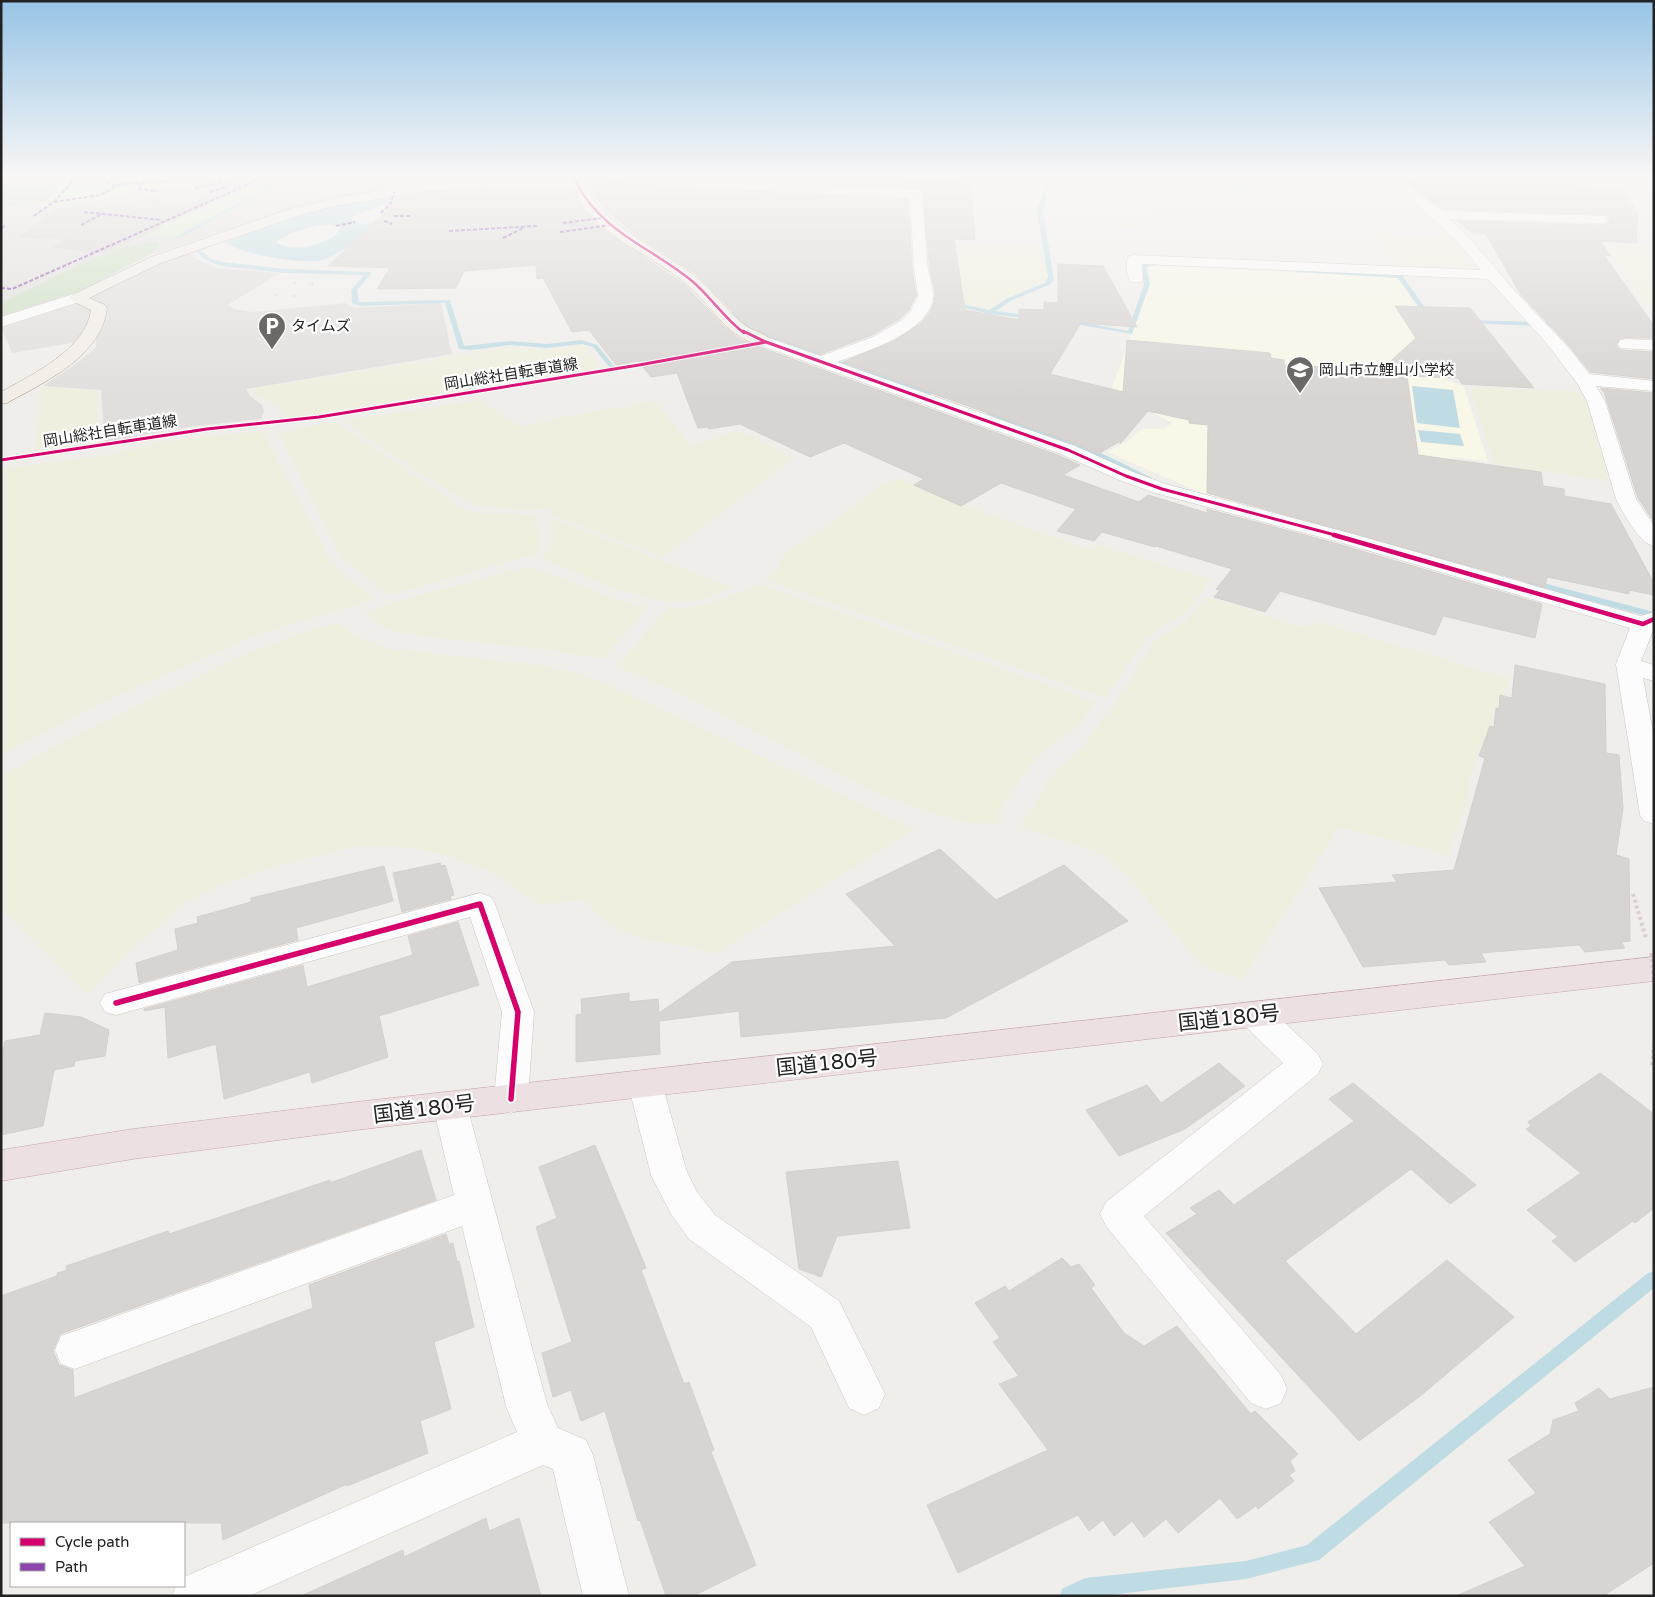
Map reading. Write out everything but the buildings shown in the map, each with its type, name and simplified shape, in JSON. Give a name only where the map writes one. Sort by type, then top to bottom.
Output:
[{"type":"highway","name":"国道180号","points":[[1,1166],[133,1144],[450,1106],[1255,1015],[1652,961]]},
{"type":"main road","points":[[77,298],[156,260],[183,251]]},
{"type":"main road","points":[[645,251],[693,282],[745,333],[766,342]]},
{"type":"main road","points":[[1,400],[58,365],[95,330],[100,316],[99,308],[77,298]]},
{"type":"street","points":[[820,362],[870,343],[906,324],[921,311],[925,301],[920,251]]},
{"type":"street","points":[[1473,251],[1493,275],[1534,317],[1583,378],[1596,402],[1626,499],[1634,514],[1651,533]]},
{"type":"street","points":[[1136,279],[1134,260],[1493,275]]},
{"type":"street","points":[[1,322],[77,298]]},
{"type":"street","points":[[766,342],[1060,447],[1126,476],[1162,489],[1218,506],[1364,543],[1648,622],[1628,664],[1654,815]]},
{"type":"street","points":[[1626,344],[1654,345]]},
{"type":"street","points":[[1583,378],[1654,386]]},
{"type":"street","points":[[1628,664],[1654,674]]},
{"type":"street","points":[[116,1003],[480,904],[518,1012],[511,1099]]},
{"type":"street","points":[[1255,1015],[1306,1064],[1119,1214],[1266,1389]]},
{"type":"street","points":[[646,1084],[669,1175],[684,1203],[702,1227],[824,1314],[864,1394]]},
{"type":"street","points":[[450,1106],[527,1406],[543,1443],[572,1455],[606,1596]]},
{"type":"street","points":[[75,1350],[476,1204]]},
{"type":"street","points":[[195,1596],[543,1443]]},
{"type":"path","points":[[1632,894],[1652,961],[1654,983]]},
{"type":"path","points":[[1652,1065],[1654,1046]]},
{"type":"shaded area","points":[[1,251],[165,251],[145,257],[71,296],[1,317]]},
{"type":"shaded area","name":"タイムズ","points":[[189,253],[196,259],[218,268],[280,273],[227,305],[234,309],[253,312],[346,303],[356,308],[441,303],[452,354],[246,389],[250,396],[262,405],[264,411],[261,419],[188,427],[105,442],[101,390],[43,386],[81,360],[96,347],[96,339],[12,353],[1,327]]},
{"type":"shaded area","name":"岡山市立鯉山小学校","points":[[1149,265],[1396,277],[1429,322],[1416,368],[1464,387],[1488,462],[1452,457],[1465,477],[1345,529],[1202,493],[1107,452],[1127,441],[1142,429],[1163,429],[1172,423],[1111,390],[1151,280]]},
{"type":"green space","points":[[116,251],[154,251],[146,257],[74,293],[1,315],[1,303],[98,257]]},
{"type":"green space","points":[[959,251],[1043,251],[1049,280],[1005,298],[989,310],[946,298],[933,297],[930,259],[960,259]]},
{"type":"green space","points":[[1386,251],[1460,251],[1475,268],[1466,272],[1413,269],[1396,264]]},
{"type":"green space","points":[[1609,251],[1654,251],[1654,314],[1639,297]]},
{"type":"green space","points":[[579,345],[588,347],[600,368],[290,418],[274,404],[254,394],[251,389],[508,347],[548,350]]},
{"type":"green space","points":[[42,387],[97,391],[99,443],[35,451]]},
{"type":"green space","points":[[1470,387],[1580,392],[1588,406],[1609,481],[1494,464]]},
{"type":"green space","points":[[479,400],[522,427],[562,417],[655,401],[691,446],[736,431],[754,437],[793,458],[663,557],[550,514],[548,509],[476,506],[380,447],[346,421]]},
{"type":"green space","points":[[335,422],[466,510],[477,513],[534,515],[540,534],[540,547],[537,554],[389,595],[343,560],[278,432]]},
{"type":"green space","points":[[263,431],[322,545],[337,568],[375,599],[259,634],[101,703],[1,755],[1,469],[113,454],[164,441]]},
{"type":"green space","points":[[900,478],[967,506],[1090,550],[1099,545],[1210,579],[1188,611],[1154,632],[1136,653],[1105,698],[766,580],[777,569],[787,551],[828,526],[881,486]]},
{"type":"green space","points":[[549,518],[732,587],[712,596],[694,601],[668,602],[622,591],[598,582],[542,559],[551,547],[553,539]]},
{"type":"green space","points":[[525,567],[536,568],[617,600],[648,607],[603,659],[556,651],[400,633],[383,627],[364,613],[401,600]]},
{"type":"green space","points":[[759,584],[1096,702],[1074,730],[1059,738],[1038,757],[1016,785],[1001,809],[999,824],[971,823],[946,818],[879,794],[668,688],[617,667],[667,608],[688,608],[713,603]]},
{"type":"green space","points":[[1207,597],[1304,628],[1318,622],[1510,679],[1468,780],[1470,791],[1448,855],[1339,827],[1242,980],[1206,967],[1190,952],[1128,876],[1105,856],[1073,843],[1020,828],[1051,777],[1084,746],[1116,701],[1155,640],[1186,621]]},
{"type":"green space","points":[[339,623],[357,637],[391,649],[540,665],[570,671],[602,681],[914,829],[716,954],[698,948],[639,938],[618,930],[595,912],[583,899],[541,905],[489,871],[445,855],[405,847],[353,847],[276,866],[225,883],[183,905],[128,952],[87,994],[1,908],[1,776],[70,738],[250,652],[319,627]]},
{"type":"water","points":[[245,251],[342,251],[326,259],[310,262]]},
{"type":"water","points":[[1412,386],[1453,390],[1460,428],[1417,423]]},
{"type":"water","points":[[1418,430],[1460,434],[1464,446],[1421,442]]},
{"type":"waterway","points":[[198,251],[209,260],[221,264],[285,271],[369,273],[354,290],[355,303],[448,301],[461,348],[510,343],[547,346],[582,342],[595,346],[612,367]]},
{"type":"waterway","points":[[990,312],[1010,299],[1047,284],[1051,280],[1046,251]]},
{"type":"waterway","points":[[1066,321],[1130,333],[1147,284],[1143,266],[1147,264],[1160,264]]},
{"type":"waterway","points":[[1298,271],[1400,276],[1430,319]]},
{"type":"waterway","points":[[904,287],[913,294],[990,312]]},
{"type":"waterway","points":[[734,312],[750,329],[762,334],[862,371],[932,393]]},
{"type":"waterway","points":[[990,312],[1032,318]]},
{"type":"waterway","points":[[1468,322],[1565,325]]},
{"type":"waterway","points":[[990,412],[1100,456],[1148,478]]},
{"type":"waterway","points":[[1342,531],[1457,562]]},
{"type":"waterway","points":[[1532,583],[1654,615]]},
{"type":"waterway","points":[[1069,1596],[1085,1588],[1246,1570],[1312,1553],[1654,1278]]},
{"type":"marked path","points":[[1,288],[12,289],[96,251]]},
{"type":"cycle path","points":[[647,251],[693,282],[737,328],[752,337],[1068,450],[1126,476],[1209,503],[1346,538],[1643,624],[1654,619]]},
{"type":"cycle path","name":"岡山総社自転車道線","points":[[1,460],[207,429],[319,417],[639,365],[766,342]]},
{"type":"cycle path","points":[[116,1003],[480,904],[518,1012],[511,1099]]},
{"type":"place","name":"タイムズ","points":[[272,350]]},
{"type":"place","name":"岡山市立鯉山小学校","points":[[1300,394]]}]
